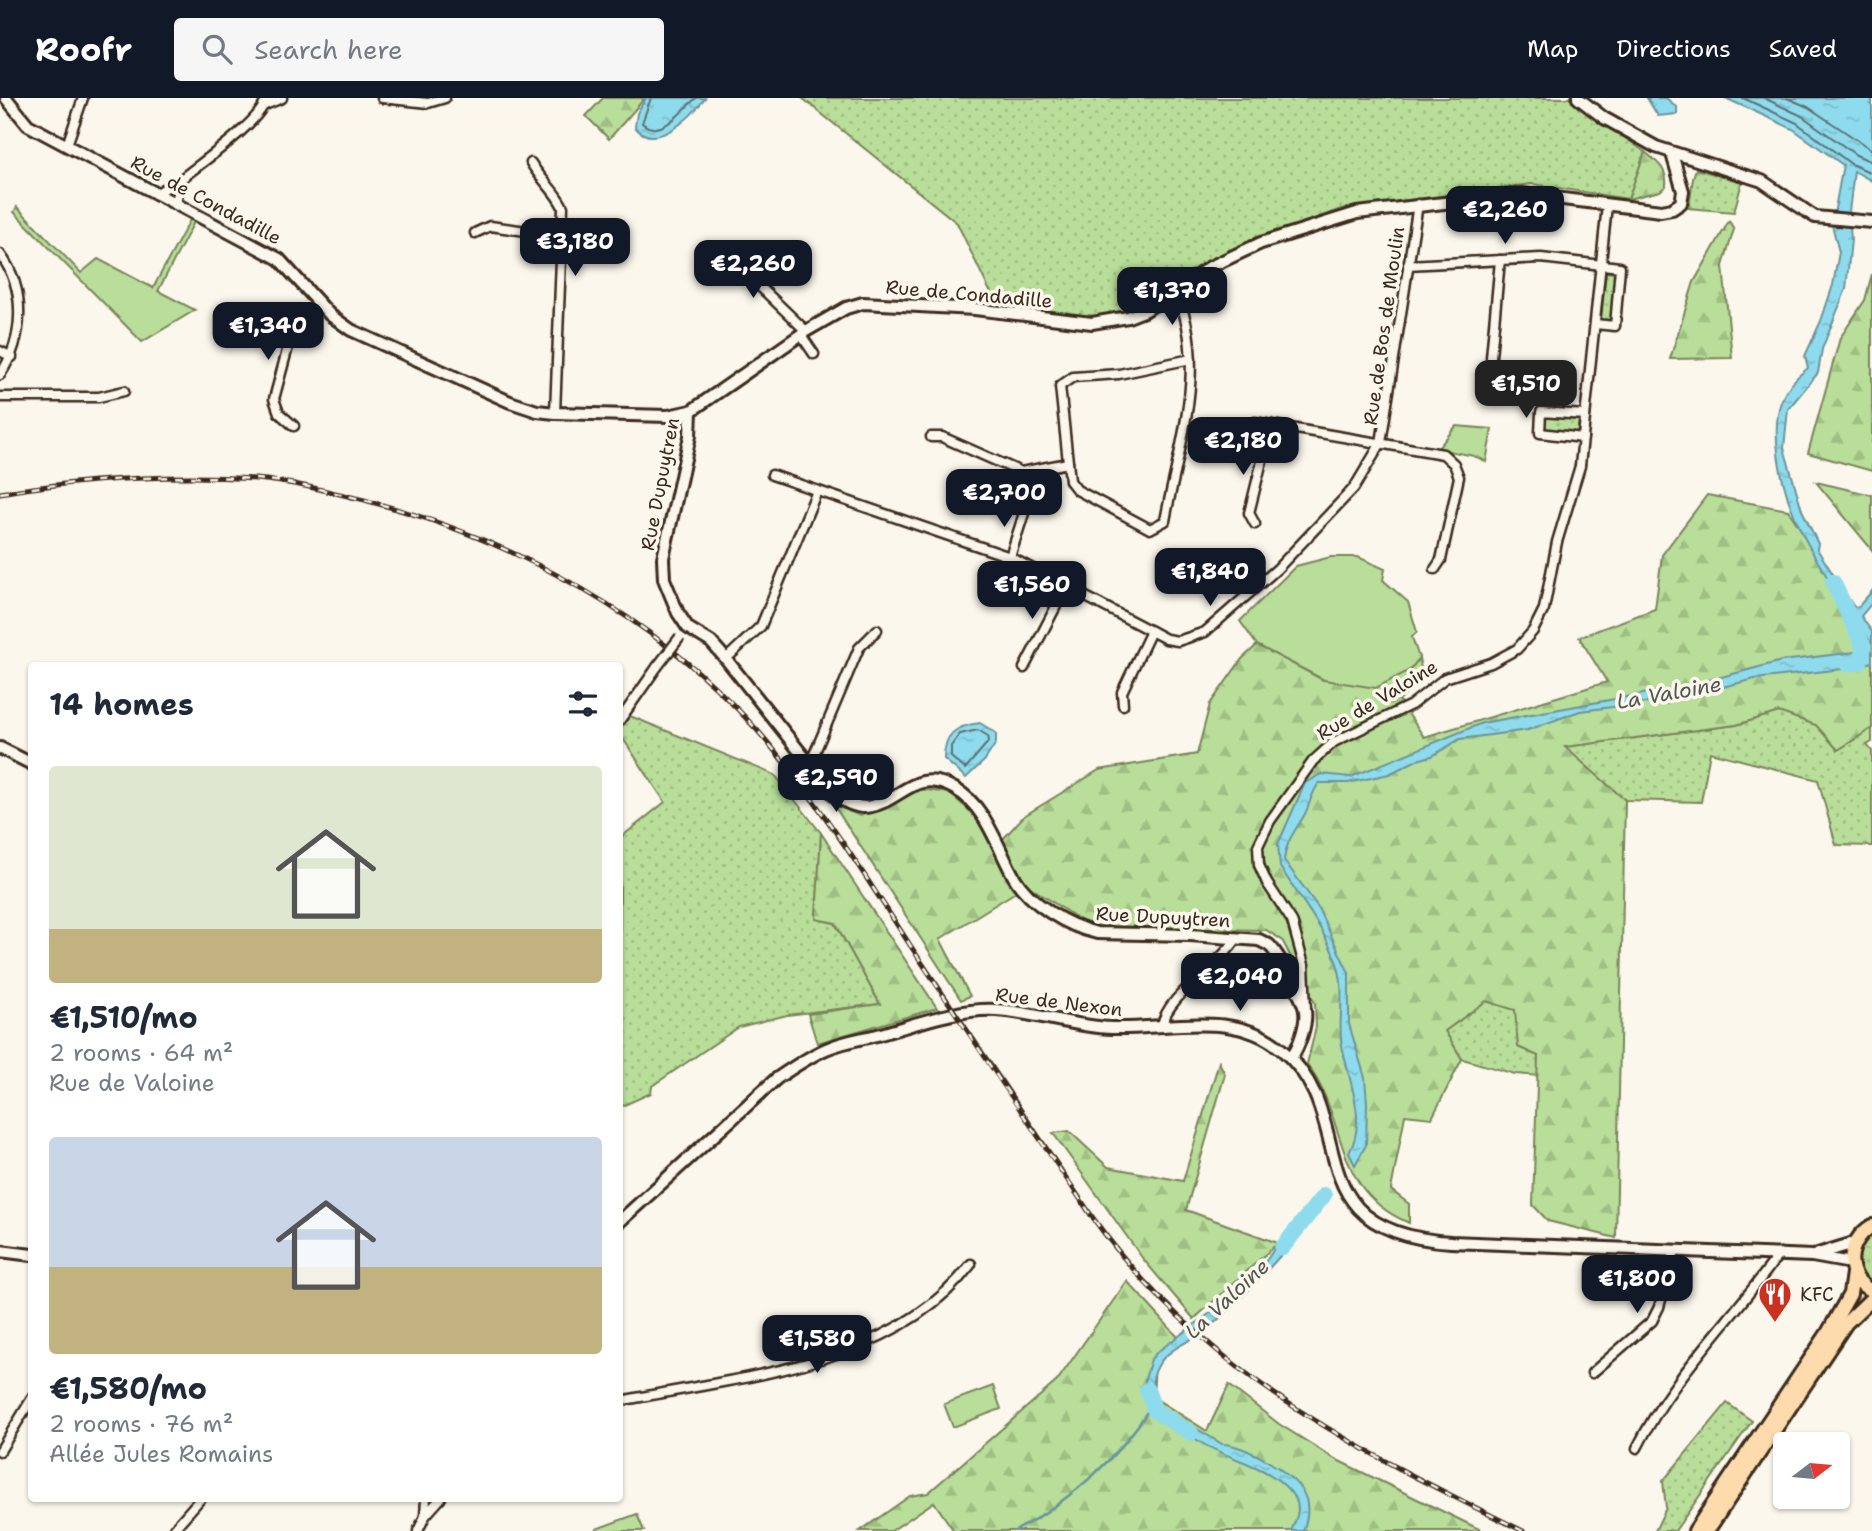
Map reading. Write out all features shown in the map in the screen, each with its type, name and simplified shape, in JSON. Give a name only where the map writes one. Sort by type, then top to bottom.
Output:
[{"type":"main road","points":[[1695,1531],[1828,1334],[1850,1294],[1854,1243],[1872,1226]]},
{"type":"main road","points":[[1852,1268],[1858,1282],[1872,1291]]},
{"type":"main road","points":[[1707,1531],[1846,1323],[1872,1298]]},
{"type":"street","name":"Rue de Condadille","points":[[6,98],[28,125],[279,259],[330,316],[351,330],[510,402],[537,411],[555,413],[668,416],[691,411],[804,333],[846,308],[863,303],[939,306],[1092,323],[1146,310],[1236,253],[1302,228],[1347,215],[1522,194],[1661,211],[1672,209],[1681,203],[1683,191],[1672,154]]},
{"type":"street","points":[[67,145],[83,98]]},
{"type":"street","points":[[155,194],[180,180],[254,119],[266,101],[282,98]]},
{"type":"street","points":[[382,98],[428,103],[445,98]]},
{"type":"street","points":[[1578,98],[1604,118],[1672,154],[1762,181],[1815,217],[1872,222]]},
{"type":"street","points":[[531,163],[542,180],[556,192],[563,207],[555,413]]},
{"type":"street","points":[[176,205],[180,180]]},
{"type":"street","name":"Rue de Bos de Moulin","points":[[772,475],[1010,557],[1151,631],[1178,641],[1205,632],[1277,569],[1354,488],[1381,443],[1418,205]]},
{"type":"street","name":"Rue de Valoine","points":[[1291,1058],[1298,1044],[1306,1009],[1304,965],[1292,921],[1259,865],[1258,846],[1270,821],[1313,761],[1334,742],[1411,705],[1445,678],[1491,663],[1517,649],[1534,631],[1544,609],[1556,542],[1580,466],[1607,205]]},
{"type":"street","points":[[475,233],[491,226],[562,236]]},
{"type":"street","points":[[720,248],[804,333],[814,354]]},
{"type":"street","points":[[0,254],[17,293],[20,326],[12,357],[0,375]]},
{"type":"street","points":[[1408,265],[1541,258],[1620,267],[1615,326],[1595,324]]},
{"type":"street","points":[[1491,358],[1500,260]]},
{"type":"street","points":[[1175,291],[1184,308],[1191,359],[1191,382],[1165,522],[1150,529],[1077,490],[1070,481],[1060,386],[1073,377],[1119,373],[1191,359]]},
{"type":"street","points":[[293,426],[279,412],[274,399],[292,332],[318,303]]},
{"type":"street","points":[[0,351],[12,357]]},
{"type":"street","points":[[0,397],[99,397],[124,391]]},
{"type":"street","name":"Rue Dupuytren","points":[[691,411],[690,436],[663,558],[664,579],[671,598],[688,628],[711,642],[726,659],[835,796],[865,807],[883,802],[922,781],[937,781],[956,789],[986,821],[1016,880],[1055,915],[1080,929],[1097,933],[1259,940],[1278,954],[1306,1009]]},
{"type":"street","points":[[1583,438],[1540,433],[1541,412],[1585,415]]},
{"type":"street","points":[[1255,422],[1444,454],[1454,464],[1458,477],[1441,560],[1435,569]]},
{"type":"street","points":[[1255,524],[1249,513],[1271,425]]},
{"type":"street","points":[[931,437],[942,437],[1021,472],[1068,463]]},
{"type":"street","points":[[726,659],[761,626],[817,491]]},
{"type":"street","points":[[1010,557],[1025,510]]},
{"type":"street","points":[[1024,668],[1066,587]]},
{"type":"street","points":[[623,716],[688,628]]},
{"type":"street","points":[[810,764],[859,648],[877,629]]},
{"type":"street","points":[[1123,705],[1122,692],[1151,631]]},
{"type":"street","points":[[0,748],[28,762]]},
{"type":"street","points":[[1162,1027],[1171,1005],[1229,952],[1237,938]]},
{"type":"street","name":"Rue de Nexon","points":[[624,1217],[776,1079],[828,1048],[939,1019],[996,1010],[1110,1028],[1213,1025],[1248,1031],[1271,1041],[1291,1058],[1314,1091],[1344,1188],[1359,1209],[1379,1225],[1424,1240],[1812,1256],[1852,1268]]},
{"type":"street","name":"Rue de Nexon","points":[[1812,1256],[1854,1243]]},
{"type":"street","points":[[1592,1373],[1652,1321],[1659,1307],[1675,1250]]},
{"type":"street","points":[[0,1251],[28,1254]]},
{"type":"street","points":[[1637,1448],[1654,1413],[1677,1380],[1779,1254]]},
{"type":"street","points":[[623,1400],[806,1363],[858,1348],[902,1325],[957,1283],[971,1264]]},
{"type":"street","points":[[0,1451],[28,1405]]},
{"type":"street","points":[[172,1531],[197,1502]]},
{"type":"street","points":[[425,1516],[426,1502]]},
{"type":"street","points":[[418,1531],[425,1516],[437,1502]]},
{"type":"green space","points":[[603,98],[645,98],[609,139],[586,116]]},
{"type":"green space","points":[[802,98],[1569,98],[1645,152],[1628,199],[1532,184],[1341,209],[1255,240],[1142,307],[1096,319],[997,306],[957,223]]},
{"type":"green space","points":[[1645,152],[1663,170],[1666,186],[1660,191],[1628,199]]},
{"type":"green space","points":[[1696,169],[1742,182],[1734,212],[1688,208]]},
{"type":"green space","points":[[17,207],[81,273],[98,259],[153,288],[191,218],[194,222],[158,291],[195,310],[142,342],[14,212]]},
{"type":"green space","points":[[1729,221],[1734,229],[1723,266],[1732,358],[1670,359],[1694,282]]},
{"type":"green space","points":[[1606,272],[1616,273],[1611,321],[1601,320]]},
{"type":"green space","points":[[1872,274],[1872,471],[1808,453],[1840,338],[1865,300]]},
{"type":"green space","points":[[1545,416],[1579,420],[1577,433],[1543,429]]},
{"type":"green space","points":[[1456,426],[1492,429],[1486,462],[1475,456],[1439,447]]},
{"type":"green space","points":[[1816,482],[1872,495],[1872,550]]},
{"type":"green space","points":[[1707,495],[1788,510],[1872,637],[1872,728],[1838,750],[1816,725],[1779,712],[1736,725],[1565,747],[1625,800],[1616,1238],[1548,1221],[1533,1205],[1538,1056],[1518,1047],[1515,1010],[1486,1001],[1445,1031],[1462,1059],[1432,1118],[1405,1115],[1391,1190],[1409,1204],[1409,1223],[1384,1209],[1366,1192],[1344,1153],[1330,1108],[1307,1064],[1316,1027],[1315,1003],[1282,940],[1266,930],[1090,927],[1027,885],[940,939],[970,996],[961,1000],[833,804],[860,816],[919,789],[949,793],[1003,839],[1024,816],[1099,770],[1197,754],[1210,704],[1242,659],[1257,645],[1323,680],[1410,670],[1419,658],[1423,679],[1399,700],[1424,737],[1607,682],[1579,637],[1655,609],[1662,555]]},
{"type":"green space","points":[[1331,557],[1358,557],[1385,569],[1383,580],[1408,602],[1417,632],[1412,637],[1419,658],[1410,670],[1376,688],[1324,680],[1257,645],[1240,621],[1296,566]]},
{"type":"green space","points":[[1779,712],[1816,725],[1838,750],[1872,728],[1872,742],[1867,745],[1872,751],[1872,846],[1836,845],[1818,780],[1710,752],[1701,802],[1625,800],[1564,747],[1736,725]]},
{"type":"green space","points":[[630,716],[775,775],[821,833],[816,919],[835,923],[880,1004],[787,1015],[739,1027],[652,1086],[651,1093],[623,1106],[623,836],[665,802],[623,739],[623,725]]},
{"type":"green space","points":[[821,833],[937,1008],[817,1043],[808,1014],[880,1004],[835,923],[816,919]]},
{"type":"green space","points":[[1486,1001],[1516,1010],[1518,1047],[1538,1055],[1539,1076],[1515,1074],[1462,1059],[1445,1031]]},
{"type":"green space","points":[[1219,1062],[1225,1074],[1186,1210],[1278,1243],[1194,1319],[1143,1259],[1053,1133],[1069,1131],[1108,1167],[1183,1181]]},
{"type":"green space","points":[[1872,1234],[1872,1283],[1862,1271],[1858,1258],[1862,1246]]},
{"type":"green space","points":[[1127,1281],[1178,1337],[1155,1363],[1153,1397],[1207,1431],[1229,1385],[1279,1424],[1335,1459],[1483,1531],[954,1531],[934,1502],[891,1531],[860,1531],[910,1496],[928,1493],[1057,1381]]},
{"type":"green space","points":[[993,1386],[1001,1409],[953,1427],[944,1404]]},
{"type":"green space","points":[[1727,1403],[1752,1421],[1675,1531],[1655,1531],[1666,1508],[1663,1481]]},
{"type":"green space","points":[[637,1514],[644,1531],[596,1529]]},
{"type":"water","points":[[646,98],[705,98],[683,122],[663,134],[653,136],[644,134],[635,127],[637,113]]},
{"type":"water","points":[[1647,98],[1666,98],[1677,107],[1677,114],[1658,116]]},
{"type":"water","points":[[1725,98],[1872,98],[1872,181],[1854,171],[1849,212],[1851,240],[1846,289],[1822,349],[1818,373],[1788,409],[1784,448],[1802,510],[1818,544],[1817,549],[1854,607],[1859,606],[1872,591],[1872,603],[1861,616],[1872,632],[1872,644],[1824,572],[1798,524],[1781,471],[1777,442],[1777,419],[1782,400],[1791,383],[1808,368],[1805,356],[1833,285],[1839,252],[1832,225],[1843,165],[1793,129]]},
{"type":"water","points":[[1872,650],[1872,662],[1852,668],[1755,679],[1669,700],[1580,711],[1528,730],[1460,739],[1432,756],[1417,760],[1389,774],[1348,783],[1319,783],[1289,841],[1284,860],[1317,906],[1349,973],[1349,1024],[1365,1078],[1367,1103],[1366,1145],[1355,1165],[1349,1153],[1355,1139],[1357,1111],[1341,1039],[1340,975],[1331,948],[1280,867],[1278,844],[1305,783],[1321,774],[1351,777],[1482,723],[1687,686],[1782,661]]},
{"type":"water","points":[[980,723],[996,733],[996,743],[985,760],[966,778],[944,759],[946,743],[958,729]]},
{"type":"water","points":[[1293,1232],[1298,1236],[1231,1307],[1207,1329],[1163,1358],[1156,1370],[1152,1387],[1162,1408],[1222,1444],[1244,1449],[1270,1462],[1293,1480],[1307,1503],[1303,1531],[1291,1531],[1297,1516],[1296,1500],[1277,1479],[1200,1442],[1149,1403],[1145,1393],[1145,1379],[1151,1359],[1157,1352],[1213,1311],[1266,1261],[1278,1243]]},
{"type":"waterway","name":"La Valoine","points":[[1833,582],[1864,647],[1860,662],[1847,664]]},
{"type":"waterway","name":"La Valoine","points":[[1282,1248],[1324,1195]]},
{"type":"waterway","name":"La Valoine","points":[[1147,1390],[1155,1411],[1191,1433]]},
{"type":"waterway","points":[[1015,1531],[1055,1506],[1092,1477],[1124,1443],[1152,1405]]},
{"type":"railway","points":[[0,493],[63,484],[160,478],[256,479],[299,485],[423,517],[476,537],[579,587],[628,618],[674,652],[717,689],[757,730],[799,781],[1093,1218],[1136,1273],[1184,1321],[1234,1364],[1287,1402],[1401,1469],[1523,1531]]},
{"type":"place","name":"KFC","points":[[1775,1324]]}]
